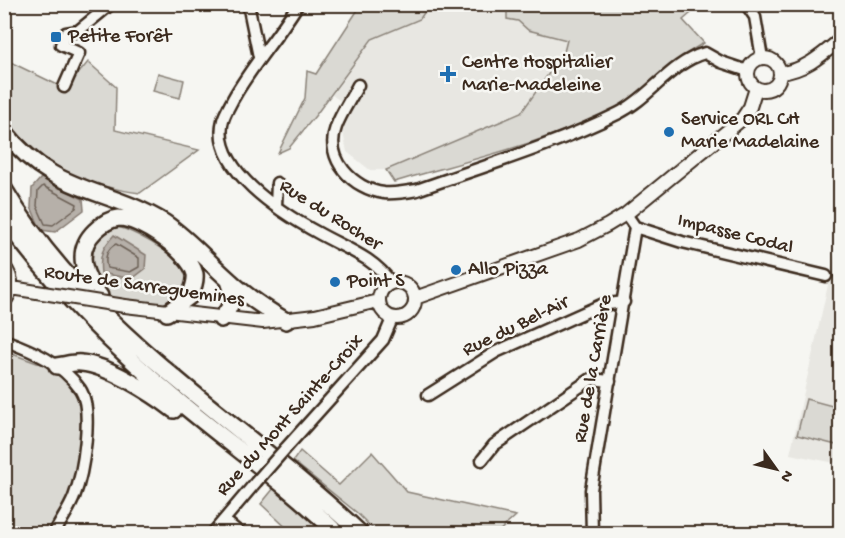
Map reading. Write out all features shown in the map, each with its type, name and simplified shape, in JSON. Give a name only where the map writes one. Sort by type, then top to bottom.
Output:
[{"type":"highway","points":[[4,131],[38,165],[55,177],[135,207],[164,223],[255,302],[286,321]]},
{"type":"highway","points":[[4,189],[41,243],[111,320],[361,534]]},
{"type":"highway","points":[[4,218],[32,256],[78,309],[168,393],[338,534]]},
{"type":"highway","points":[[111,320],[109,307],[90,285],[82,262],[83,249],[91,235],[102,224],[117,218],[144,225],[188,261],[195,273],[190,296],[167,313]]},
{"type":"highway","points":[[221,319],[233,301],[234,293],[229,281]]},
{"type":"highway","points":[[57,366],[81,363],[145,389],[212,437],[235,447]]},
{"type":"main road","points":[[780,73],[793,72],[807,65],[840,40]]},
{"type":"main road","points":[[762,58],[774,62],[780,73],[778,82],[772,88],[764,90],[756,88],[749,79],[748,71],[752,63],[762,58]]},
{"type":"main road","points":[[416,298],[579,240],[626,214],[742,119],[750,107],[756,88]]},
{"type":"main road","points":[[4,266],[12,280],[12,288],[4,302]]},
{"type":"main road","points":[[402,282],[411,288],[416,298],[409,315],[401,319],[392,319],[382,312],[378,301],[380,293],[391,283],[402,282]]},
{"type":"main road","name":"Route de Sarreguemines","points":[[12,288],[167,313],[221,319],[286,321],[378,301]]},
{"type":"street","points":[[64,87],[79,53],[61,45],[66,33],[78,31],[111,4]]},
{"type":"street","points":[[248,4],[259,57]]},
{"type":"street","name":"Rue du Rocher","points":[[298,4],[247,74],[223,119],[221,145],[231,164],[262,195],[298,223],[373,262],[391,283]]},
{"type":"street","points":[[746,4],[755,17],[762,58]]},
{"type":"street","points":[[358,85],[335,128],[336,157],[348,177],[358,183],[382,193],[398,193],[417,190],[554,141],[622,111],[688,58],[705,53],[721,62],[748,71]]},
{"type":"street","points":[[262,195],[277,183],[276,206]]},
{"type":"street","points":[[626,214],[635,227]]},
{"type":"street","name":"Impasse Codal","points":[[635,227],[711,249],[826,276]]},
{"type":"street","name":"Rue de la Carrière","points":[[592,534],[591,490],[635,227]]},
{"type":"street","name":"Rue du Bel-Air","points":[[428,395],[496,352],[601,305],[624,302]]},
{"type":"street","name":"Rue du Mont Sainte-Croix","points":[[212,534],[383,340],[392,319]]},
{"type":"street","points":[[4,340],[47,358],[57,366],[81,390],[87,409],[83,456],[74,497],[54,534]]},
{"type":"street","points":[[482,460],[494,445],[591,379],[610,381]]},
{"type":"street","points":[[224,520],[241,534]]},
{"type":"shaded area","points":[[694,4],[697,8],[683,20],[704,43],[615,108],[535,141],[394,182],[386,170],[521,113],[564,52],[567,40],[528,30],[518,21],[507,19],[507,5]]},
{"type":"shaded area","points":[[361,5],[429,5],[420,19],[372,39],[289,148],[278,153],[305,98],[307,71],[316,74]]},
{"type":"shaded area","name":"Centre Hospitalier Marie-Madeleine","points":[[429,5],[507,5],[507,19],[518,21],[528,30],[567,40],[564,52],[521,113],[386,170],[370,170],[347,152],[343,132],[352,109],[332,95],[373,39],[420,19]]},
{"type":"shaded area","points":[[4,59],[66,89],[88,62],[116,87],[115,130],[199,150],[140,193],[99,185],[64,171],[34,149],[5,119]]},
{"type":"shaded area","points":[[158,73],[184,80],[180,98],[153,91]]},
{"type":"shaded area","points":[[118,227],[151,242],[184,269],[188,279],[186,289],[169,306],[114,300],[94,281],[92,255],[97,241],[102,235]]},
{"type":"shaded area","points":[[840,236],[840,464],[790,454]]},
{"type":"shaded area","points":[[4,351],[37,363],[57,366],[81,390],[87,409],[75,487],[52,533],[5,533]]},
{"type":"shaded area","points":[[806,399],[840,408],[840,446],[797,435]]},
{"type":"shaded area","points":[[300,451],[339,485],[372,452],[407,492],[516,516],[497,533],[377,533],[356,512],[293,461]]},
{"type":"shaded area","points":[[274,488],[324,533],[292,533],[261,504]]},
{"type":"water","points":[[41,178],[83,199],[84,210],[55,232],[41,230],[31,207],[32,188]]},
{"type":"water","points":[[114,235],[146,255],[145,269],[132,279],[101,273],[102,252]]},
{"type":"place","name":"Petite Forêt","points":[[56,37]]},
{"type":"place","name":"Centre Hospitalier Marie-Madeleine","points":[[448,74]]},
{"type":"place","name":"Service ORL CH Marie Madelaine","points":[[669,132]]},
{"type":"place","name":"Allo Pizza","points":[[456,270]]},
{"type":"place","name":"Point S","points":[[335,282]]}]
